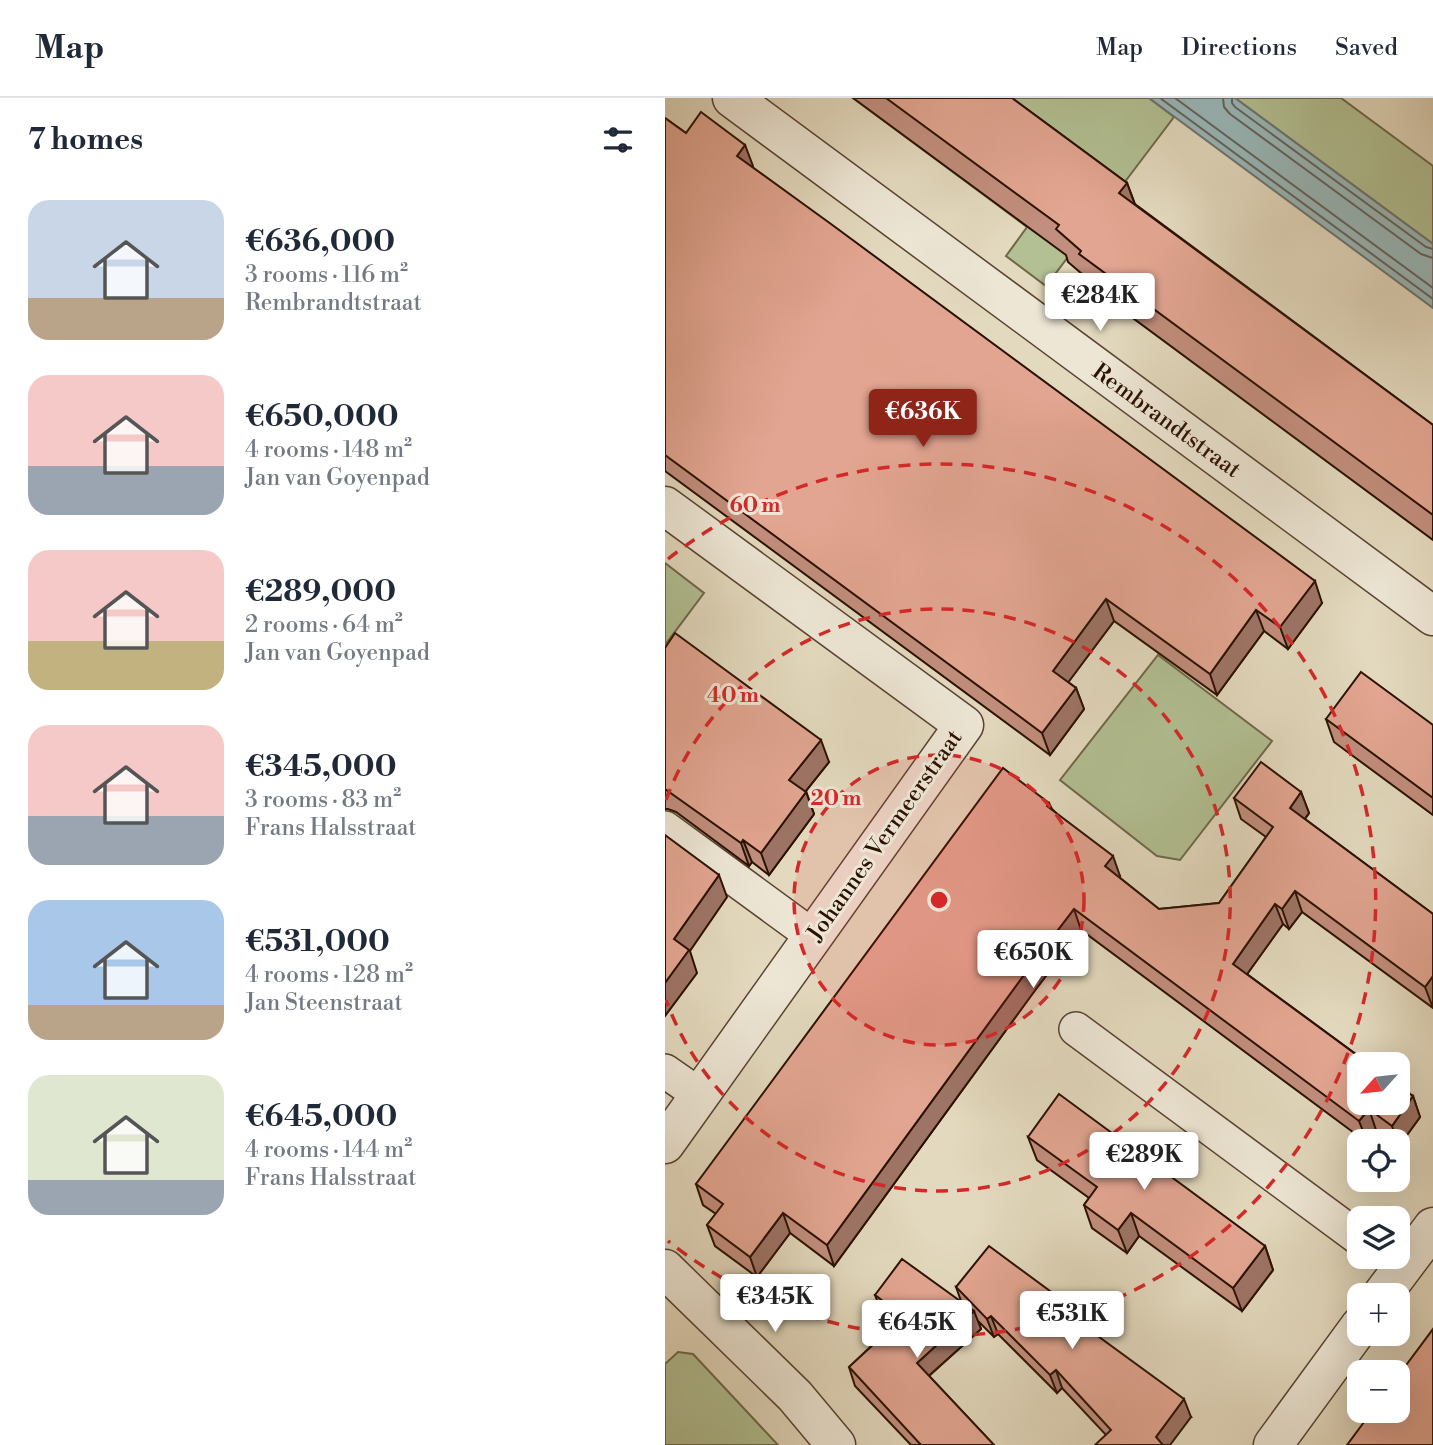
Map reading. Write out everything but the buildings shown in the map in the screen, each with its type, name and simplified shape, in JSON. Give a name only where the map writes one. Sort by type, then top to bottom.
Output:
[{"type":"street","name":"Rembrandtstraat","points":[[732,98],[1433,616]]},
{"type":"street","name":"Johannes Vermeerstraat","points":[[665,506],[964,725],[665,1144]]},
{"type":"street","points":[[665,828],[814,937]]},
{"type":"street","points":[[1076,1029],[1347,1229]]},
{"type":"street","points":[[665,1070],[701,1096]]},
{"type":"street","points":[[1389,1274],[1433,1227]]},
{"type":"street","points":[[665,1269],[795,1396],[836,1445]]},
{"type":"street","points":[[1273,1445],[1347,1344]]},
{"type":"green space","points":[[853,98],[1149,98],[1174,117],[1046,286],[1006,256],[1027,227]]},
{"type":"green space","points":[[1235,98],[1341,98],[1433,166],[1433,244]]},
{"type":"green space","points":[[665,563],[704,593],[665,645]]},
{"type":"green space","points":[[1158,655],[1272,741],[1180,860],[1157,856],[1060,780]]},
{"type":"green space","points":[[678,1352],[693,1354],[778,1445],[665,1445],[665,1364]]},
{"type":"water","points":[[1149,98],[1235,98],[1433,244],[1433,308]]}]
